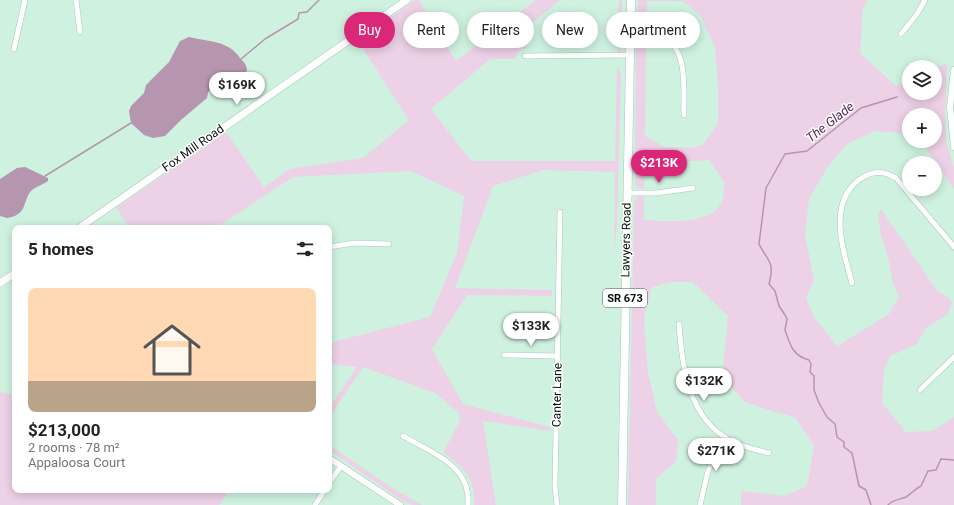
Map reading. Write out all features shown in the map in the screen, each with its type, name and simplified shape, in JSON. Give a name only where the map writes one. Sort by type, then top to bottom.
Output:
[{"type":"main road","name":"Fox Mill Road","points":[[83,225],[407,0]]},
{"type":"main road","name":"Lawyers Road","points":[[631,0],[631,12]]},
{"type":"main road","name":"Lawyers Road","points":[[622,505],[630,48]]},
{"type":"main road","points":[[0,283],[12,275]]},
{"type":"street","points":[[14,49],[26,0]]},
{"type":"street","points":[[76,0],[80,32]]},
{"type":"street","points":[[901,34],[917,14],[925,0]]},
{"type":"street","points":[[676,48],[682,62],[684,115]]},
{"type":"street","points":[[525,56],[630,56]]},
{"type":"street","points":[[954,70],[950,107],[954,147]]},
{"type":"street","points":[[852,283],[841,244],[841,214],[850,190],[856,183],[867,175],[885,173],[896,178],[953,245]]},
{"type":"street","points":[[627,193],[661,193],[693,188]]},
{"type":"street","name":"Canter Lane","points":[[557,505],[555,487],[560,212]]},
{"type":"street","points":[[332,247],[354,243],[389,244]]},
{"type":"street","points":[[679,324],[685,375],[692,397],[703,415],[725,437],[739,444],[769,453]]},
{"type":"street","points":[[504,355],[557,356]]},
{"type":"street","points":[[920,390],[954,357]]},
{"type":"street","points":[[403,436],[442,458],[458,471],[466,484],[468,505]]},
{"type":"street","points":[[700,505],[708,471],[725,437]]},
{"type":"street","points":[[332,460],[400,505]]},
{"type":"street","points":[[332,479],[341,466]]},
{"type":"street","points":[[315,505],[323,493]]},
{"type":"shaded area","points":[[415,0],[419,0],[426,12],[403,12],[403,48],[448,48],[456,61],[473,48],[527,48],[518,51],[515,59],[490,59],[431,109],[471,161],[615,161],[617,67],[621,73],[617,225],[614,253],[615,172],[543,170],[493,186],[455,288],[552,290],[552,296],[467,295],[432,349],[463,404],[550,427],[550,431],[483,421],[496,505],[474,505],[473,488],[467,474],[457,462],[443,453],[460,420],[459,413],[435,393],[363,367],[332,414],[332,404],[357,367],[332,364],[332,342],[430,317],[457,253],[464,196],[411,171],[293,177],[221,225],[128,225],[116,208],[226,132],[264,187],[290,169],[363,158],[409,120],[363,48],[395,48],[395,14]]},
{"type":"shaded area","points":[[536,0],[560,0],[545,12],[542,12],[542,15],[534,21],[534,12],[520,12]]},
{"type":"shaded area","points":[[619,0],[622,0],[622,12],[619,12]]},
{"type":"shaded area","points":[[638,0],[868,0],[863,9],[860,53],[896,86],[902,83],[902,100],[942,100],[942,66],[947,63],[945,115],[946,141],[954,168],[954,189],[942,172],[942,156],[931,156],[926,148],[942,148],[942,108],[902,108],[902,134],[875,131],[847,144],[827,168],[809,199],[805,236],[814,280],[806,298],[814,317],[837,346],[888,315],[899,298],[892,280],[888,257],[881,236],[878,216],[881,209],[938,292],[948,297],[952,303],[948,314],[926,328],[916,345],[890,356],[884,370],[882,403],[906,432],[933,431],[954,417],[954,505],[741,505],[741,491],[785,496],[807,486],[814,446],[795,417],[745,402],[722,377],[728,316],[693,282],[669,282],[651,288],[644,319],[648,372],[657,412],[678,440],[676,461],[656,479],[656,505],[628,505],[634,202],[639,196],[644,196],[644,220],[676,221],[699,218],[709,215],[717,209],[723,199],[725,183],[709,160],[644,164],[644,189],[638,188],[635,184],[636,48],[646,48],[645,136],[665,147],[691,148],[703,145],[718,123],[718,86],[715,48],[700,15],[700,12],[696,12],[683,1],[647,1],[647,12],[637,12]]},
{"type":"shaded area","points":[[189,37],[217,43],[230,48],[244,62],[247,71],[234,81],[212,88],[208,92],[207,98],[165,136],[153,138],[144,135],[131,123],[129,111],[131,106],[144,93],[146,85],[169,62],[180,41]]},
{"type":"shaded area","points":[[618,48],[621,48],[621,49],[618,55]]},
{"type":"shaded area","points":[[25,167],[48,178],[48,181],[31,191],[28,195],[24,208],[18,214],[7,218],[0,216],[0,179],[17,168]]},
{"type":"shaded area","points":[[0,392],[12,394],[12,493],[227,494],[219,505],[0,505]]},
{"type":"shaded area","points":[[332,447],[397,491],[422,505],[412,505],[400,499],[332,452]]},
{"type":"waterway","points":[[241,59],[265,39],[298,19],[299,13],[307,12],[319,0]]},
{"type":"waterway","name":"The Glade","points":[[871,505],[866,490],[859,486],[852,453],[844,447],[844,442],[837,437],[835,424],[827,417],[819,403],[814,390],[814,376],[810,372],[811,364],[809,360],[799,356],[791,345],[785,330],[787,319],[779,306],[775,291],[769,284],[771,276],[770,262],[759,244],[766,188],[785,154],[807,151],[861,108],[897,97]]},
{"type":"waterway","points":[[45,176],[131,123]]},
{"type":"waterway","points":[[888,505],[894,501],[906,497],[921,486],[928,471],[936,470],[941,459],[954,460]]}]
